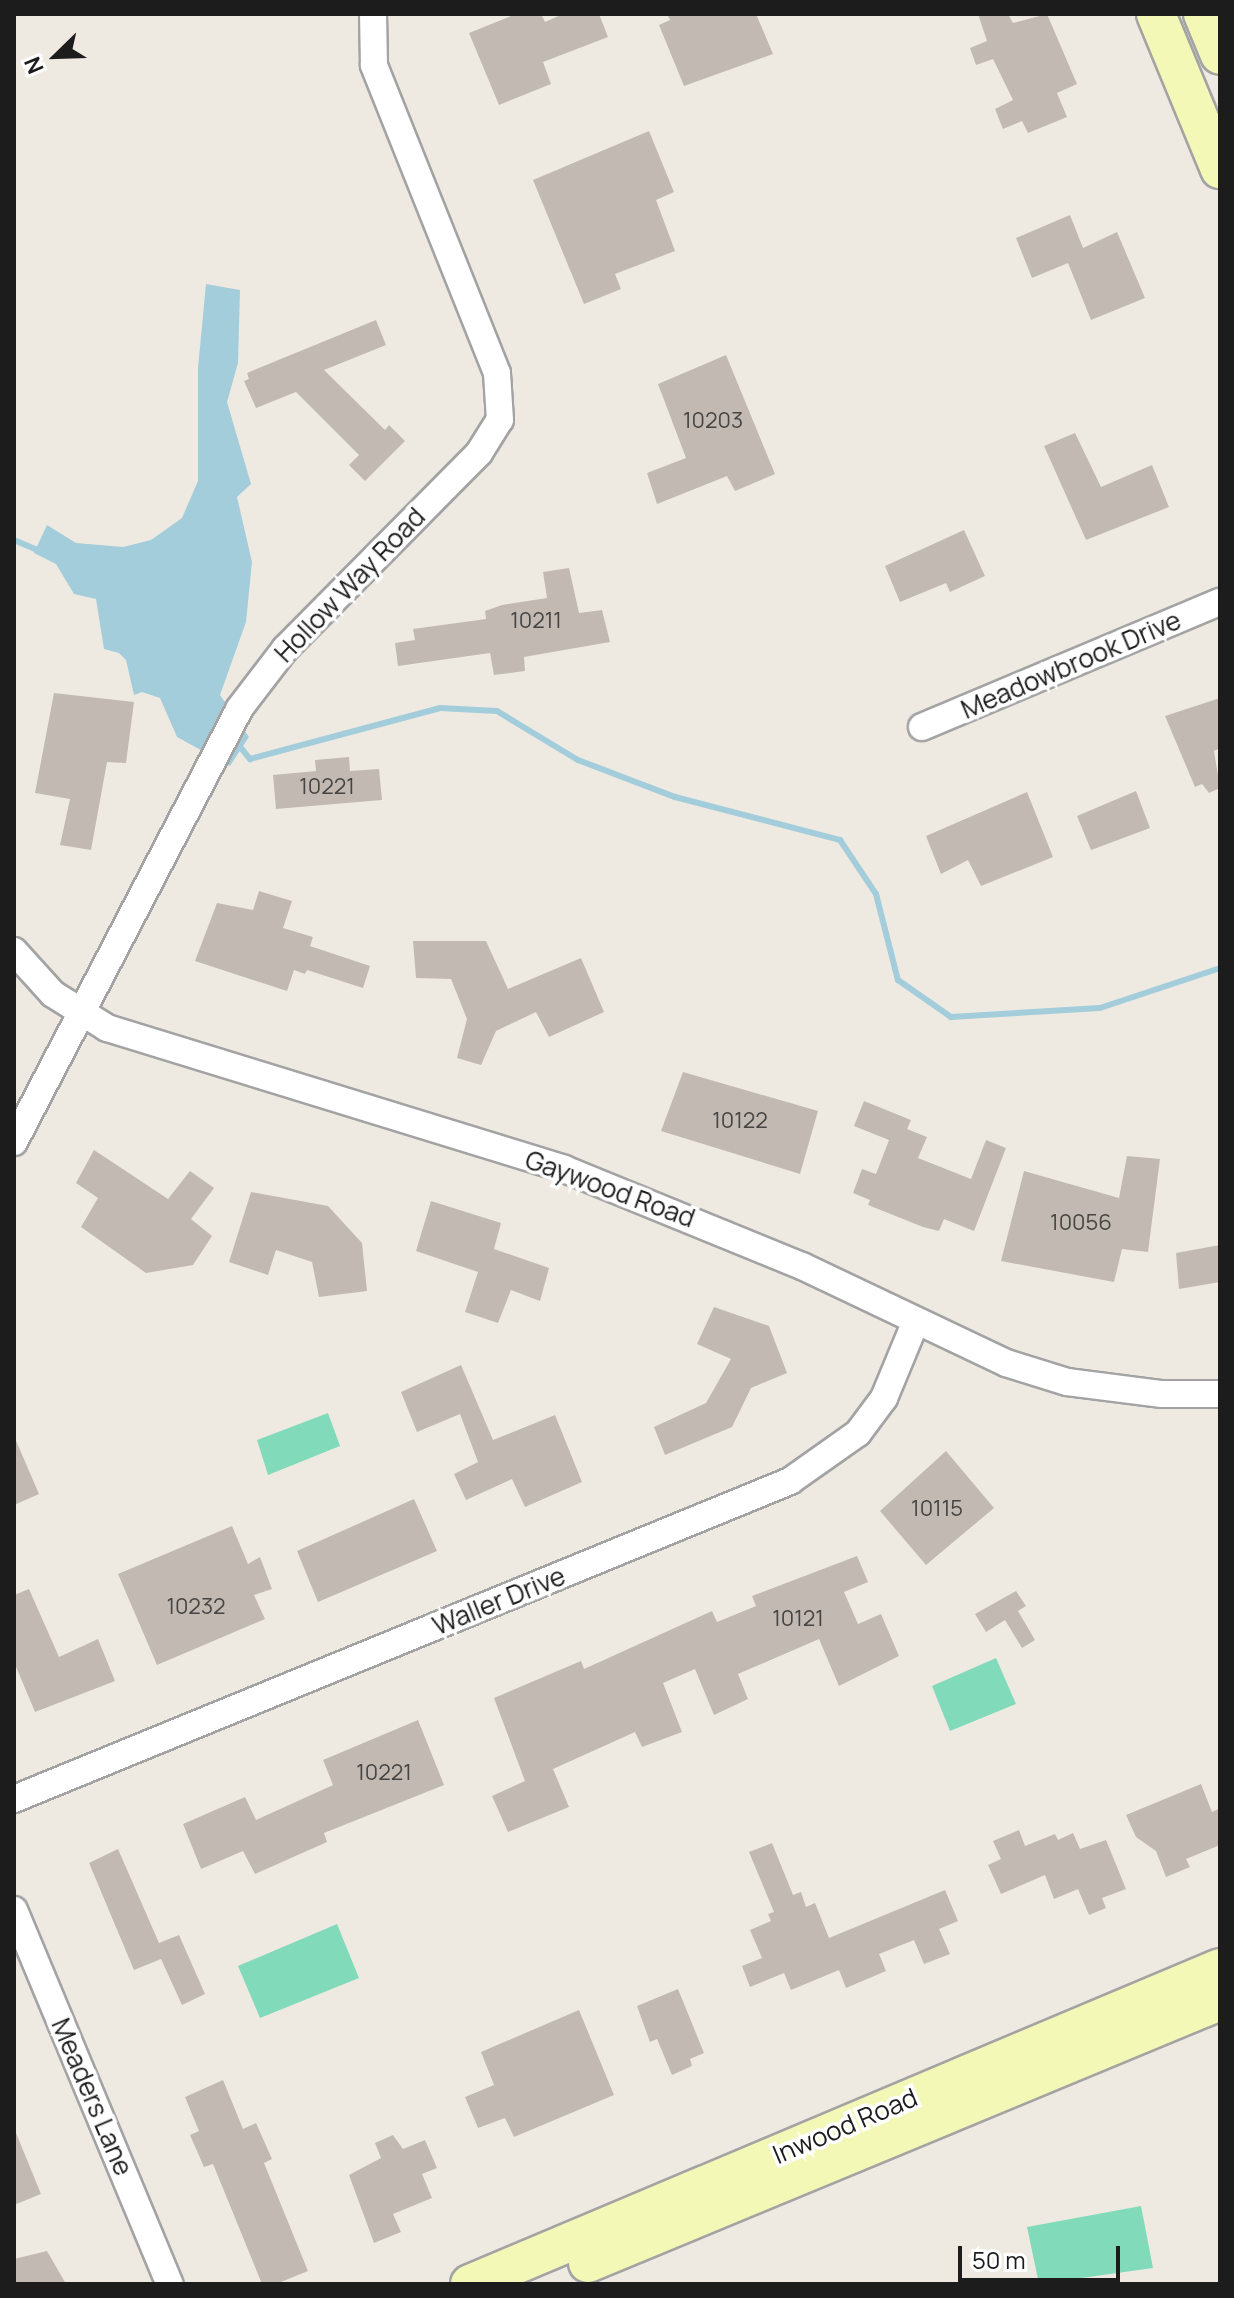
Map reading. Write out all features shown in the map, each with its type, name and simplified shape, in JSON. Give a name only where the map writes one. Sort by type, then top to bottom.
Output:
[{"type":"main road","points":[[1156,14],[1220,169]]},
{"type":"main road","points":[[1203,14],[1220,55]]},
{"type":"main road","name":"Inwood Road","points":[[470,2284],[518,2279],[923,2109],[1220,1968]]},
{"type":"main road","name":"Inwood Road","points":[[923,2109],[1220,2001]]},
{"type":"street","name":"Hollow Way Road","points":[[14,1142],[239,709],[285,649],[479,453],[500,420],[497,373],[374,65],[373,14]]},
{"type":"street","name":"Meadowbrook Drive","points":[[922,727],[1220,602]]},
{"type":"street","name":"Gaywood Road","points":[[14,951],[53,994],[80,1014],[167,1048],[564,1169],[788,1260],[915,1323],[1006,1363],[1067,1382],[1162,1394],[1220,1394]]},
{"type":"street","name":"Waller Drive","points":[[14,1799],[790,1481],[858,1433],[884,1398],[915,1323]]},
{"type":"street","name":"Meaders Lane","points":[[14,1910],[170,2284]]},
{"type":"green space","points":[[328,1413],[340,1446],[268,1475],[257,1440]]},
{"type":"green space","points":[[996,1658],[1016,1704],[950,1731],[932,1686]]},
{"type":"green space","points":[[337,1924],[359,1978],[260,2018],[238,1966]]},
{"type":"green space","points":[[1141,2206],[1153,2268],[1039,2284],[1027,2227]]},
{"type":"water","points":[[206,284],[240,290],[238,363],[227,402],[251,484],[237,497],[252,562],[246,622],[220,695],[249,737],[230,766],[177,737],[160,698],[142,692],[134,695],[126,660],[119,653],[104,649],[96,599],[74,594],[56,564],[34,553],[47,525],[76,543],[123,547],[151,540],[182,518],[198,481],[198,368]]},
{"type":"building","points":[[516,14],[541,14],[545,22],[563,14],[599,14],[608,37],[543,62],[551,84],[499,105],[469,33]]},
{"type":"building","points":[[667,14],[756,14],[773,54],[684,86],[659,25],[670,20]]},
{"type":"building","points":[[978,14],[1008,14],[1013,23],[1047,14],[1077,84],[1057,93],[1067,117],[1028,133],[1022,121],[1003,129],[995,109],[1013,100],[993,59],[976,65],[970,48],[987,41]]},
{"type":"building","points":[[649,131],[674,192],[656,200],[675,251],[615,274],[621,289],[584,304],[533,180]]},
{"type":"building","points":[[1070,215],[1083,248],[1117,232],[1145,298],[1091,320],[1068,263],[1032,278],[1016,238]]},
{"type":"building","points":[[376,320],[386,345],[324,370],[385,430],[389,425],[405,441],[365,481],[349,465],[359,455],[296,392],[256,408],[244,381],[249,379],[247,373]]},
{"type":"building","points":[[726,355],[775,474],[735,491],[727,476],[657,504],[647,473],[686,458],[658,384]]},
{"type":"building","points":[[1075,433],[1101,487],[1152,465],[1169,507],[1086,540],[1044,446]]},
{"type":"building","points":[[964,530],[985,576],[950,592],[946,583],[900,602],[885,566]]},
{"type":"building","points":[[569,568],[579,613],[602,610],[610,642],[524,657],[525,671],[494,675],[490,653],[398,666],[395,643],[415,640],[413,629],[486,619],[485,611],[502,605],[547,598],[543,572]]},
{"type":"building","points":[[54,693],[134,702],[126,763],[107,762],[91,850],[60,845],[70,799],[35,793]]},
{"type":"building","points":[[1220,698],[1220,748],[1214,751],[1220,788],[1209,793],[1202,784],[1195,787],[1165,716]]},
{"type":"building","points":[[349,757],[350,771],[379,769],[382,800],[276,809],[273,775],[316,771],[315,760]]},
{"type":"building","points":[[1136,791],[1150,828],[1091,850],[1077,816]]},
{"type":"building","points":[[1027,792],[1053,857],[981,886],[968,860],[941,874],[926,836]]},
{"type":"building","points":[[259,891],[292,901],[283,928],[313,937],[310,946],[370,966],[363,988],[307,970],[305,974],[294,970],[287,991],[195,961],[217,903],[253,910]]},
{"type":"building","points":[[413,941],[486,941],[508,989],[581,958],[604,1012],[549,1037],[536,1012],[496,1031],[481,1065],[457,1058],[467,1019],[451,979],[416,978]]},
{"type":"building","points":[[683,1072],[818,1111],[800,1174],[661,1131]]},
{"type":"building","points":[[864,1101],[911,1120],[907,1129],[927,1137],[918,1158],[971,1179],[986,1140],[1006,1148],[974,1231],[944,1219],[939,1231],[923,1227],[868,1205],[870,1200],[853,1193],[862,1169],[876,1174],[889,1140],[854,1126]]},
{"type":"building","points":[[94,1150],[168,1199],[190,1171],[214,1188],[191,1219],[212,1236],[193,1265],[146,1273],[81,1227],[98,1198],[76,1183]]},
{"type":"building","points":[[1127,1156],[1160,1159],[1148,1252],[1122,1249],[1114,1282],[1001,1261],[1024,1171],[1119,1198]]},
{"type":"building","points":[[251,1192],[328,1206],[362,1243],[367,1291],[319,1297],[312,1262],[276,1250],[268,1275],[229,1262]]},
{"type":"building","points":[[431,1201],[501,1223],[494,1249],[549,1268],[540,1301],[511,1290],[498,1323],[465,1312],[478,1272],[416,1251]]},
{"type":"building","points":[[1220,1245],[1220,1282],[1179,1289],[1176,1253]]},
{"type":"building","points":[[714,1307],[769,1326],[787,1373],[751,1388],[732,1427],[665,1455],[654,1427],[706,1403],[731,1359],[697,1344]]},
{"type":"building","points":[[461,1365],[493,1440],[555,1415],[582,1482],[525,1507],[512,1479],[466,1500],[454,1474],[478,1462],[460,1414],[417,1432],[401,1392]]},
{"type":"building","points":[[14,1436],[39,1494],[14,1505]]},
{"type":"building","points":[[946,1451],[994,1508],[926,1565],[880,1511]]},
{"type":"building","points":[[414,1499],[437,1551],[318,1602],[297,1551]]},
{"type":"building","points":[[232,1526],[248,1564],[260,1557],[272,1589],[254,1595],[265,1619],[157,1665],[118,1574]]},
{"type":"building","points":[[857,1556],[868,1582],[844,1592],[858,1624],[881,1614],[899,1656],[839,1686],[819,1639],[738,1674],[748,1699],[714,1715],[695,1669],[663,1683],[682,1732],[642,1747],[635,1732],[553,1769],[569,1807],[508,1832],[492,1796],[525,1781],[494,1698],[581,1661],[584,1669],[712,1611],[717,1622],[756,1606],[752,1596]]},
{"type":"building","points":[[29,1589],[59,1657],[98,1639],[115,1681],[35,1712],[14,1662],[14,1595]]},
{"type":"building","points":[[1016,1591],[1026,1606],[1018,1611],[1035,1640],[1022,1648],[1005,1620],[986,1632],[975,1614]]},
{"type":"building","points":[[418,1720],[444,1785],[324,1833],[327,1842],[255,1874],[243,1851],[201,1869],[183,1824],[245,1797],[256,1820],[333,1785],[323,1760]]},
{"type":"building","points":[[1201,1784],[1212,1812],[1220,1808],[1220,1845],[1186,1859],[1190,1867],[1166,1877],[1156,1851],[1136,1837],[1126,1815]]},
{"type":"building","points":[[1019,1830],[1025,1846],[1055,1834],[1058,1840],[1073,1833],[1080,1849],[1106,1840],[1126,1889],[1102,1898],[1106,1908],[1089,1915],[1078,1889],[1054,1899],[1045,1875],[1001,1894],[988,1865],[1001,1859],[993,1841]]},
{"type":"building","points":[[772,1843],[793,1895],[801,1892],[806,1907],[815,1903],[829,1938],[945,1890],[958,1921],[939,1929],[950,1954],[924,1964],[914,1940],[879,1954],[886,1971],[846,1988],[839,1970],[791,1990],[784,1973],[750,1987],[742,1966],[762,1958],[750,1930],[771,1921],[768,1914],[774,1912],[749,1852]]},
{"type":"building","points":[[118,1849],[159,1943],[179,1935],[205,1994],[182,2005],[161,1959],[134,1970],[89,1863]]},
{"type":"building","points":[[678,1989],[704,2053],[690,2059],[692,2066],[672,2075],[657,2039],[650,2042],[637,2006]]},
{"type":"building","points":[[579,2010],[614,2095],[514,2137],[505,2118],[478,2128],[465,2097],[494,2085],[481,2052]]},
{"type":"building","points":[[223,2080],[243,2129],[256,2123],[272,2159],[264,2163],[308,2271],[276,2284],[262,2284],[213,2164],[204,2167],[190,2135],[199,2131],[185,2097]]},
{"type":"building","points":[[14,2128],[41,2194],[14,2205]]},
{"type":"building","points":[[393,2135],[403,2149],[425,2140],[437,2168],[422,2174],[432,2198],[393,2214],[401,2232],[374,2243],[349,2175],[381,2158],[375,2143]]},
{"type":"building","points":[[47,2251],[66,2284],[14,2284],[14,2259]]},
{"type":"waterway","points":[[14,540],[40,551]]},
{"type":"waterway","points":[[237,743],[250,759],[440,708],[497,711],[578,760],[675,797],[840,840],[876,894],[898,980],[951,1017],[1100,1008],[1220,968]]}]
